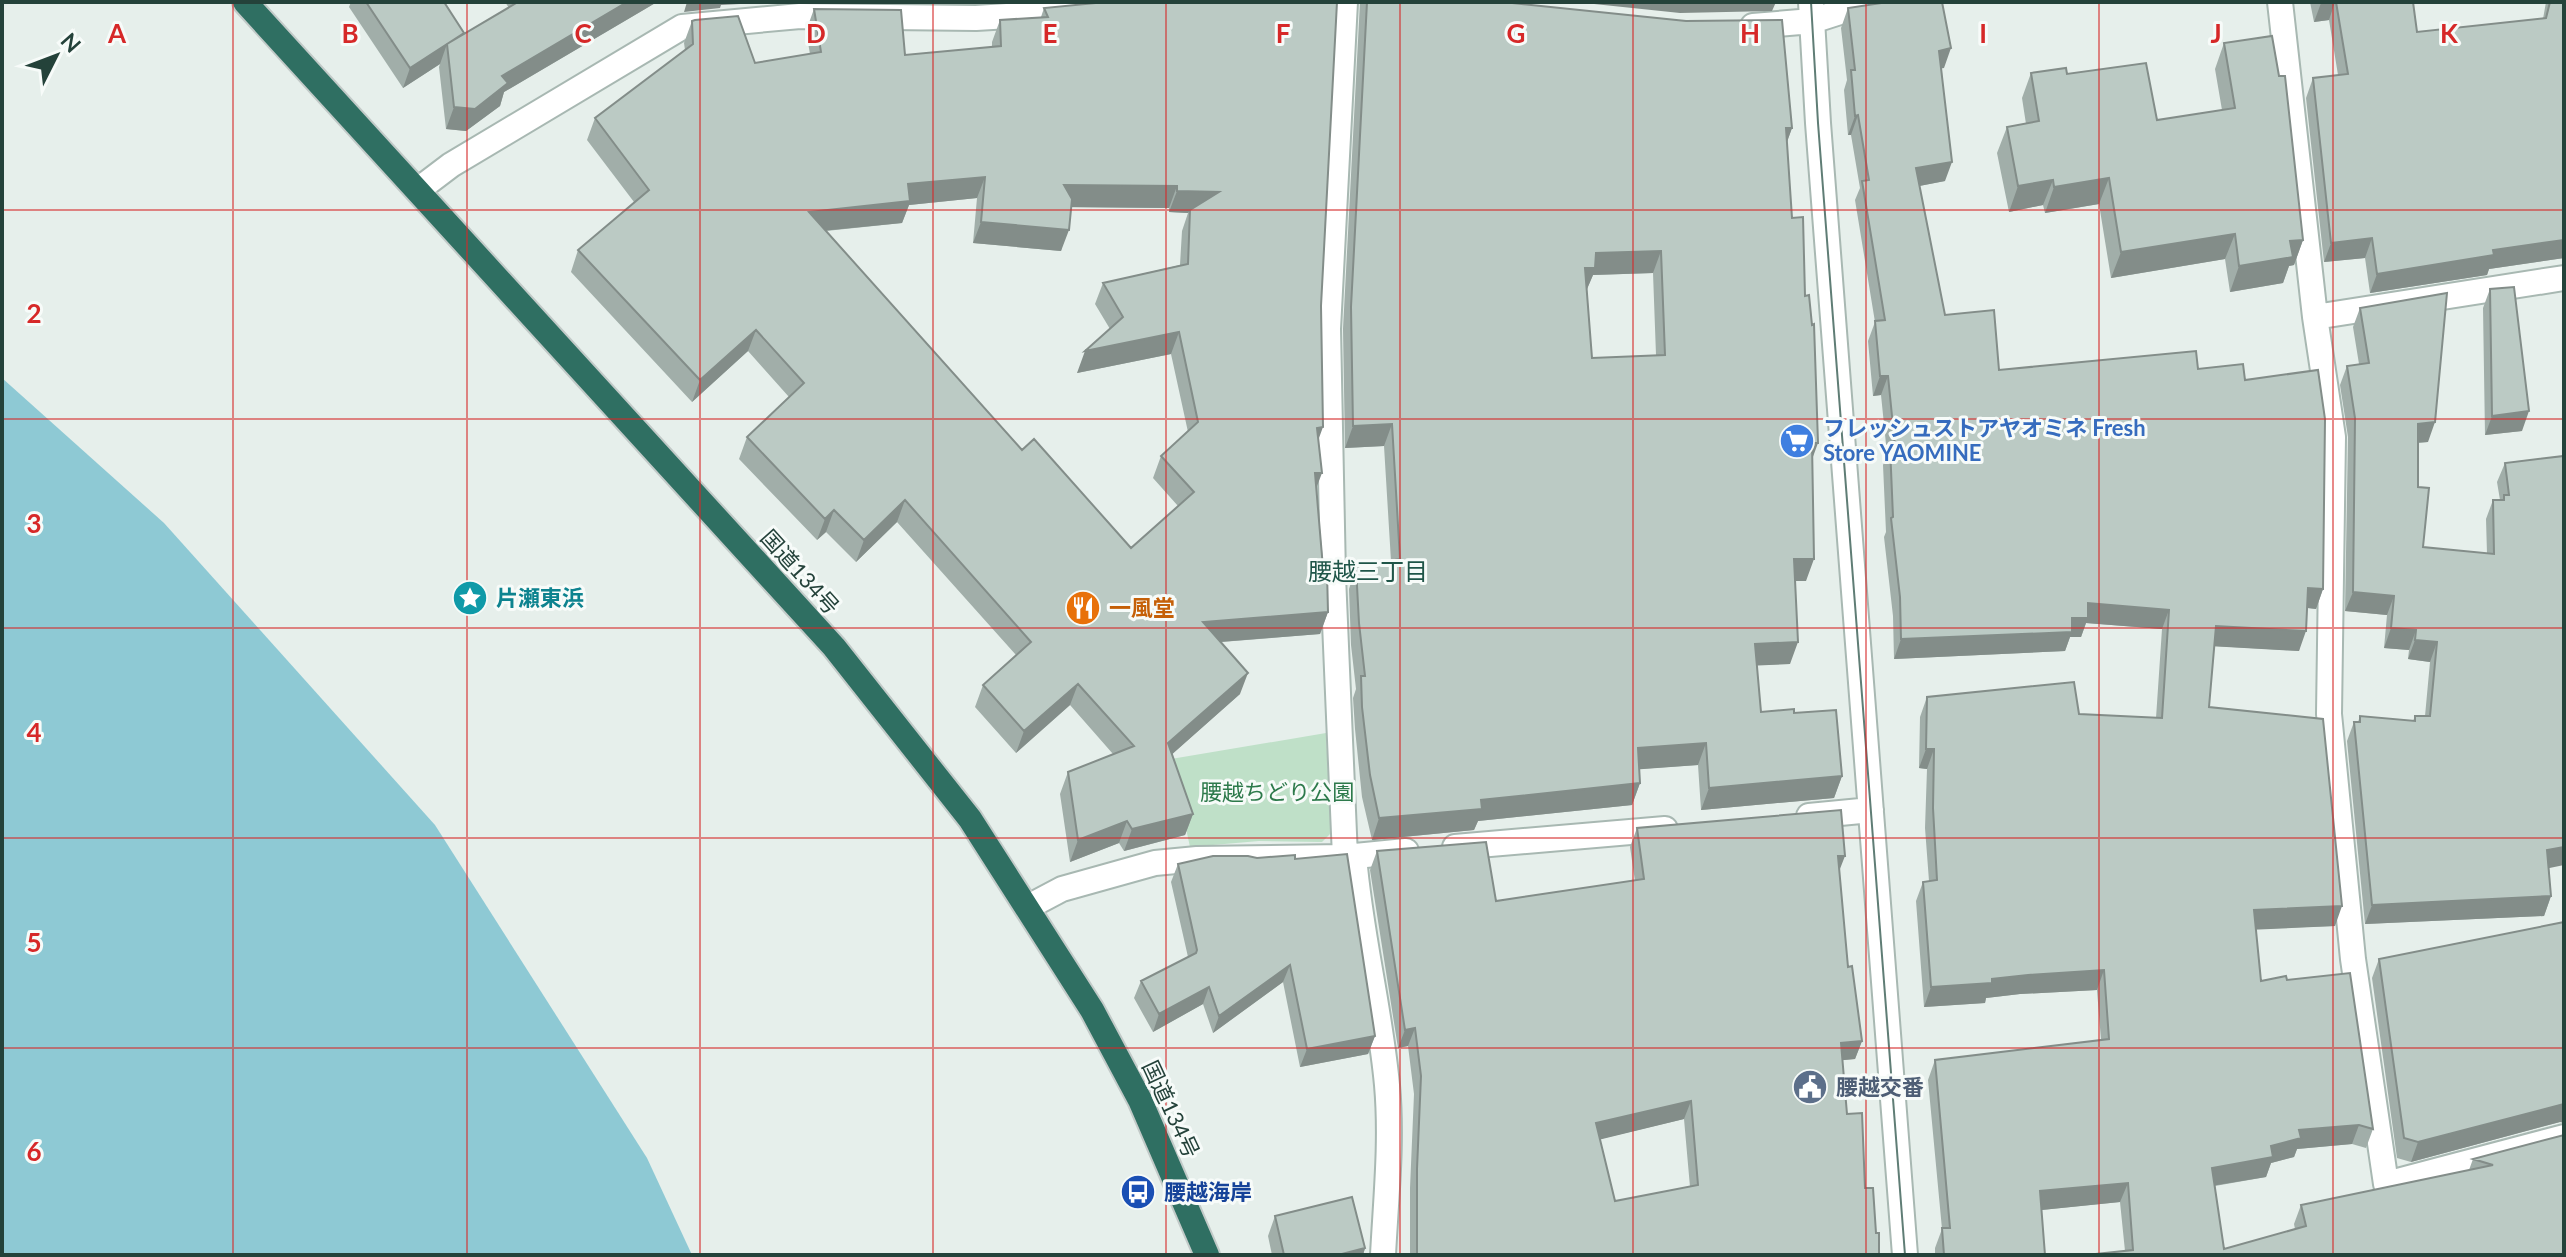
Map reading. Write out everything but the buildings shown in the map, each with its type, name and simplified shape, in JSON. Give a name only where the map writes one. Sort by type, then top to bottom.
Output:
[{"type":"highway","name":"国道134号","points":[[245,2],[834,647],[970,819],[1092,1010],[1140,1100],[1207,1255]]},
{"type":"street","points":[[1345,2],[1328,329],[1333,576],[1349,856],[1387,1083],[1390,1135],[1383,1255]]},
{"type":"street","points":[[1735,27],[1812,12],[1910,2]]},
{"type":"street","points":[[2280,2],[2315,317],[2333,437],[2329,714],[2353,959],[2386,1184],[2564,1137]]},
{"type":"street","points":[[418,190],[451,165],[682,27],[800,16],[976,18],[1091,10]]},
{"type":"street","points":[[1812,12],[1905,1255]]},
{"type":"street","points":[[2315,317],[2564,278]]},
{"type":"street","points":[[1779,819],[1871,810]]},
{"type":"street","points":[[1028,907],[1062,889],[1155,863],[1197,859],[1349,856],[1686,827]]},
{"type":"green space","name":"腰越ちどり公園","points":[[1326,733],[1331,833],[1322,842],[1259,841],[1190,847],[1171,759]]},
{"type":"water","points":[[2,378],[164,523],[435,825],[647,1158],[692,1255],[2,1255]]},
{"type":"tram line","points":[[1811,2],[1905,1255]]},
{"type":"place","name":"フレッシュストアヤオミネ Fresh Store YAOMINE","points":[[1797,441]]},
{"type":"place","name":"片瀬東浜","points":[[470,598]]},
{"type":"place","name":"一風堂","points":[[1083,608]]},
{"type":"place","name":"腰越交番","points":[[1810,1087]]},
{"type":"place","name":"腰越海岸","points":[[1138,1192]]},
{"type":"district","name":"腰越三丁目","points":[[1368,572]]}]
